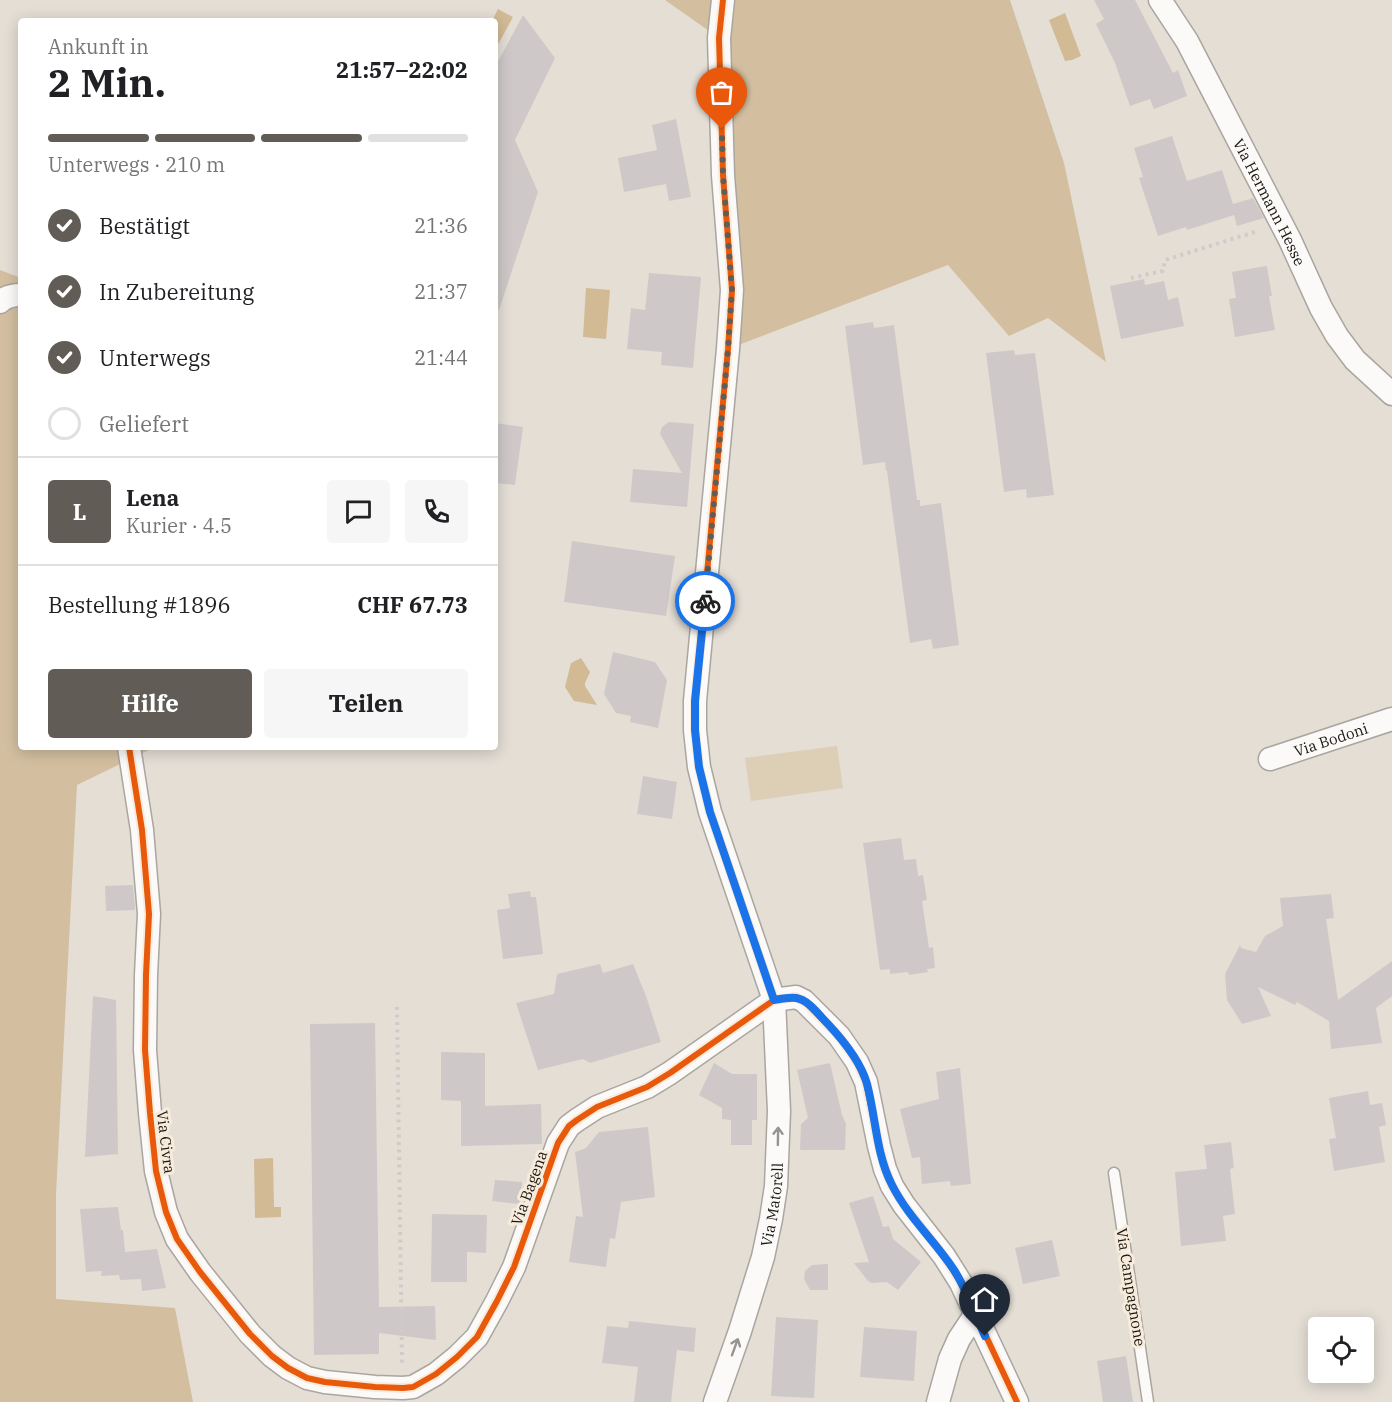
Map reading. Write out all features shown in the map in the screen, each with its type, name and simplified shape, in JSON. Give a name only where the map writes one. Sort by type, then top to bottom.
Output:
[{"type":"street","name":"Via Matorèll","points":[[715,1402],[754,1290],[771,1219],[776,1186],[779,1110],[774,1000],[710,812],[699,767],[695,730],[695,701],[732,290],[723,175],[719,38],[723,0]]},
{"type":"street","name":"Via Hermann Hesse","points":[[1160,0],[1187,41],[1337,336],[1355,360],[1392,394]]},
{"type":"street","name":"Via Bodoni","points":[[1270,759],[1392,719]]},
{"type":"street","name":"Via Civra","points":[[129,750],[142,830],[149,914],[145,1050],[150,1113],[156,1171],[166,1212],[177,1239],[200,1272],[250,1334],[288,1368],[325,1382],[412,1392]]},
{"type":"street","points":[[774,1000],[796,998],[804,1001],[839,1036],[857,1062],[866,1082],[879,1146],[892,1186],[961,1283],[1017,1402]]},
{"type":"street","name":"Via Bagena","points":[[412,1392],[458,1357],[477,1337],[514,1267],[558,1143],[569,1126],[597,1107],[647,1087],[670,1073],[774,1000]]},
{"type":"street","points":[[938,1402],[950,1359],[959,1339],[975,1315]]},
{"type":"lane","name":"Via Campagnone","points":[[1114,1173],[1148,1402]]},
{"type":"path","points":[[1131,278],[1163,271],[1166,260],[1281,224]]},
{"type":"path","points":[[398,1007],[412,1392]]},
{"type":"shaded area","points":[[665,0],[1010,0],[1064,163],[1106,362],[1048,318],[1009,336],[948,265],[728,349],[719,38]]},
{"type":"shaded area","points":[[498,9],[513,17],[498,44],[498,18],[494,18]]},
{"type":"shaded area","points":[[1065,13],[1081,56],[1065,61],[1049,20]]},
{"type":"shaded area","points":[[0,270],[18,277],[18,750],[149,750],[77,785],[56,1194],[56,1299],[175,1308],[193,1402],[0,1402]]},
{"type":"shaded area","points":[[586,288],[610,290],[606,339],[583,337]]},
{"type":"shaded area","points":[[581,658],[590,672],[585,686],[597,705],[574,701],[565,687],[571,663]]},
{"type":"shaded area","points":[[837,746],[843,788],[751,801],[745,758]]},
{"type":"shaded area","points":[[273,1158],[274,1207],[281,1207],[281,1217],[255,1218],[254,1159]]},
{"type":"building","points":[[1094,0],[1135,0],[1173,73],[1178,70],[1187,96],[1154,109],[1150,99],[1130,106],[1115,63],[1096,24],[1104,19]]},
{"type":"building","points":[[523,15],[555,58],[515,140],[538,192],[499,310],[498,310],[498,61]]},
{"type":"building","points":[[676,119],[691,197],[669,201],[666,184],[624,192],[618,158],[657,150],[652,125]]},
{"type":"building","points":[[1172,136],[1187,181],[1222,170],[1233,204],[1253,198],[1264,218],[1237,226],[1234,215],[1187,230],[1186,227],[1158,236],[1139,178],[1143,177],[1134,148]]},
{"type":"building","points":[[1266,266],[1275,330],[1235,337],[1229,299],[1236,298],[1232,272]]},
{"type":"building","points":[[649,273],[701,277],[693,368],[661,365],[662,352],[627,349],[631,308],[645,310]]},
{"type":"building","points":[[1144,279],[1145,285],[1164,281],[1168,300],[1178,297],[1184,326],[1121,339],[1110,286]]},
{"type":"building","points":[[873,322],[874,328],[894,325],[917,500],[920,500],[920,506],[941,503],[959,645],[933,649],[931,639],[910,643],[887,471],[885,462],[863,465],[845,326]]},
{"type":"building","points":[[1014,350],[1015,355],[1035,353],[1054,495],[1027,498],[1026,489],[1004,492],[986,353]]},
{"type":"building","points":[[669,422],[694,424],[687,507],[630,502],[633,469],[682,473],[660,434],[662,427]]},
{"type":"building","points":[[498,423],[523,427],[515,485],[498,483]]},
{"type":"building","points":[[572,541],[675,556],[666,616],[564,602]]},
{"type":"building","points":[[613,652],[655,662],[667,680],[658,728],[630,722],[631,716],[616,713],[604,694]]},
{"type":"building","points":[[643,776],[677,782],[672,819],[637,814]]},
{"type":"building","points":[[901,838],[904,860],[916,859],[918,876],[923,875],[927,900],[922,901],[929,948],[933,947],[935,968],[927,969],[928,972],[909,975],[908,972],[890,974],[890,969],[880,970],[863,843]]},
{"type":"building","points":[[133,885],[135,910],[106,911],[105,886]]},
{"type":"building","points":[[530,891],[531,897],[536,897],[543,954],[503,959],[497,910],[510,908],[508,894]]},
{"type":"building","points":[[1331,894],[1334,918],[1326,919],[1338,1000],[1392,961],[1392,996],[1376,1008],[1382,1043],[1331,1049],[1329,1021],[1297,1002],[1295,1005],[1258,987],[1271,1016],[1242,1024],[1227,1000],[1225,974],[1240,945],[1241,948],[1256,952],[1265,936],[1283,926],[1280,898]]},
{"type":"building","points":[[600,964],[603,973],[633,964],[661,1042],[590,1063],[583,1059],[538,1070],[516,1003],[554,994],[557,974]]},
{"type":"building","points":[[93,996],[116,1000],[118,1154],[85,1157]]},
{"type":"building","points":[[375,1023],[379,1307],[435,1306],[436,1340],[379,1333],[379,1354],[314,1355],[310,1024]]},
{"type":"building","points":[[441,1052],[485,1053],[485,1106],[541,1104],[542,1144],[461,1146],[461,1101],[441,1100]]},
{"type":"building","points":[[714,1063],[732,1074],[757,1074],[757,1120],[752,1120],[752,1145],[731,1145],[731,1120],[722,1119],[722,1108],[699,1095]]},
{"type":"building","points":[[830,1063],[846,1124],[845,1150],[800,1150],[801,1124],[808,1118],[797,1070]]},
{"type":"building","points":[[960,1068],[971,1184],[951,1186],[950,1181],[922,1184],[920,1157],[912,1158],[900,1109],[939,1099],[936,1072]]},
{"type":"building","points":[[1368,1091],[1370,1105],[1382,1103],[1386,1125],[1379,1127],[1385,1162],[1334,1171],[1329,1139],[1336,1138],[1329,1098]]},
{"type":"building","points":[[648,1127],[655,1197],[621,1202],[615,1239],[610,1238],[606,1267],[569,1262],[576,1216],[583,1217],[575,1152],[586,1148],[599,1132]]},
{"type":"building","points":[[1231,1142],[1234,1168],[1230,1169],[1235,1214],[1223,1216],[1226,1241],[1181,1246],[1175,1172],[1207,1169],[1204,1145]]},
{"type":"building","points":[[495,1180],[522,1182],[520,1204],[492,1201]]},
{"type":"building","points":[[873,1196],[883,1227],[889,1226],[893,1239],[921,1262],[898,1290],[887,1282],[868,1281],[854,1263],[869,1262],[849,1203]]},
{"type":"building","points":[[118,1207],[125,1252],[157,1249],[166,1288],[142,1291],[141,1279],[120,1280],[119,1275],[101,1276],[102,1271],[86,1272],[80,1209]]},
{"type":"building","points":[[432,1214],[487,1215],[486,1253],[467,1252],[467,1282],[431,1282]]},
{"type":"building","points":[[1052,1240],[1060,1276],[1023,1284],[1015,1248]]},
{"type":"building","points":[[828,1264],[828,1290],[810,1290],[804,1279],[805,1271],[812,1265]]},
{"type":"building","points":[[776,1317],[818,1320],[814,1398],[771,1396]]},
{"type":"building","points":[[629,1321],[696,1328],[694,1352],[677,1350],[671,1402],[634,1402],[638,1367],[602,1363],[607,1326],[628,1328]]},
{"type":"building","points":[[864,1327],[917,1331],[914,1381],[860,1377]]},
{"type":"building","points":[[1126,1356],[1133,1402],[1103,1402],[1097,1361]]},
{"type":"cycle path","points":[[723,0],[719,38],[723,175],[732,290],[695,701],[695,730],[699,767],[710,812],[774,1000]]},
{"type":"cycle path","points":[[129,750],[142,830],[149,914],[145,1050],[156,1171],[166,1212],[177,1239],[200,1272],[250,1334],[288,1368],[307,1378],[325,1382],[375,1387],[413,1387],[436,1374],[477,1337],[497,1301],[514,1267],[558,1143],[569,1126],[597,1107],[647,1087],[670,1073],[774,1000],[796,997],[804,1001],[839,1036],[857,1062],[866,1082],[879,1146],[892,1186],[961,1283],[1017,1402]]},
{"type":"way so far","points":[[705,601],[732,290],[723,175],[722,129]]},
{"type":"route","points":[[705,601],[695,701],[699,767],[710,812],[774,1000],[796,998],[804,1001],[839,1036],[857,1062],[866,1082],[879,1146],[892,1186],[953,1270],[985,1336]]}]
